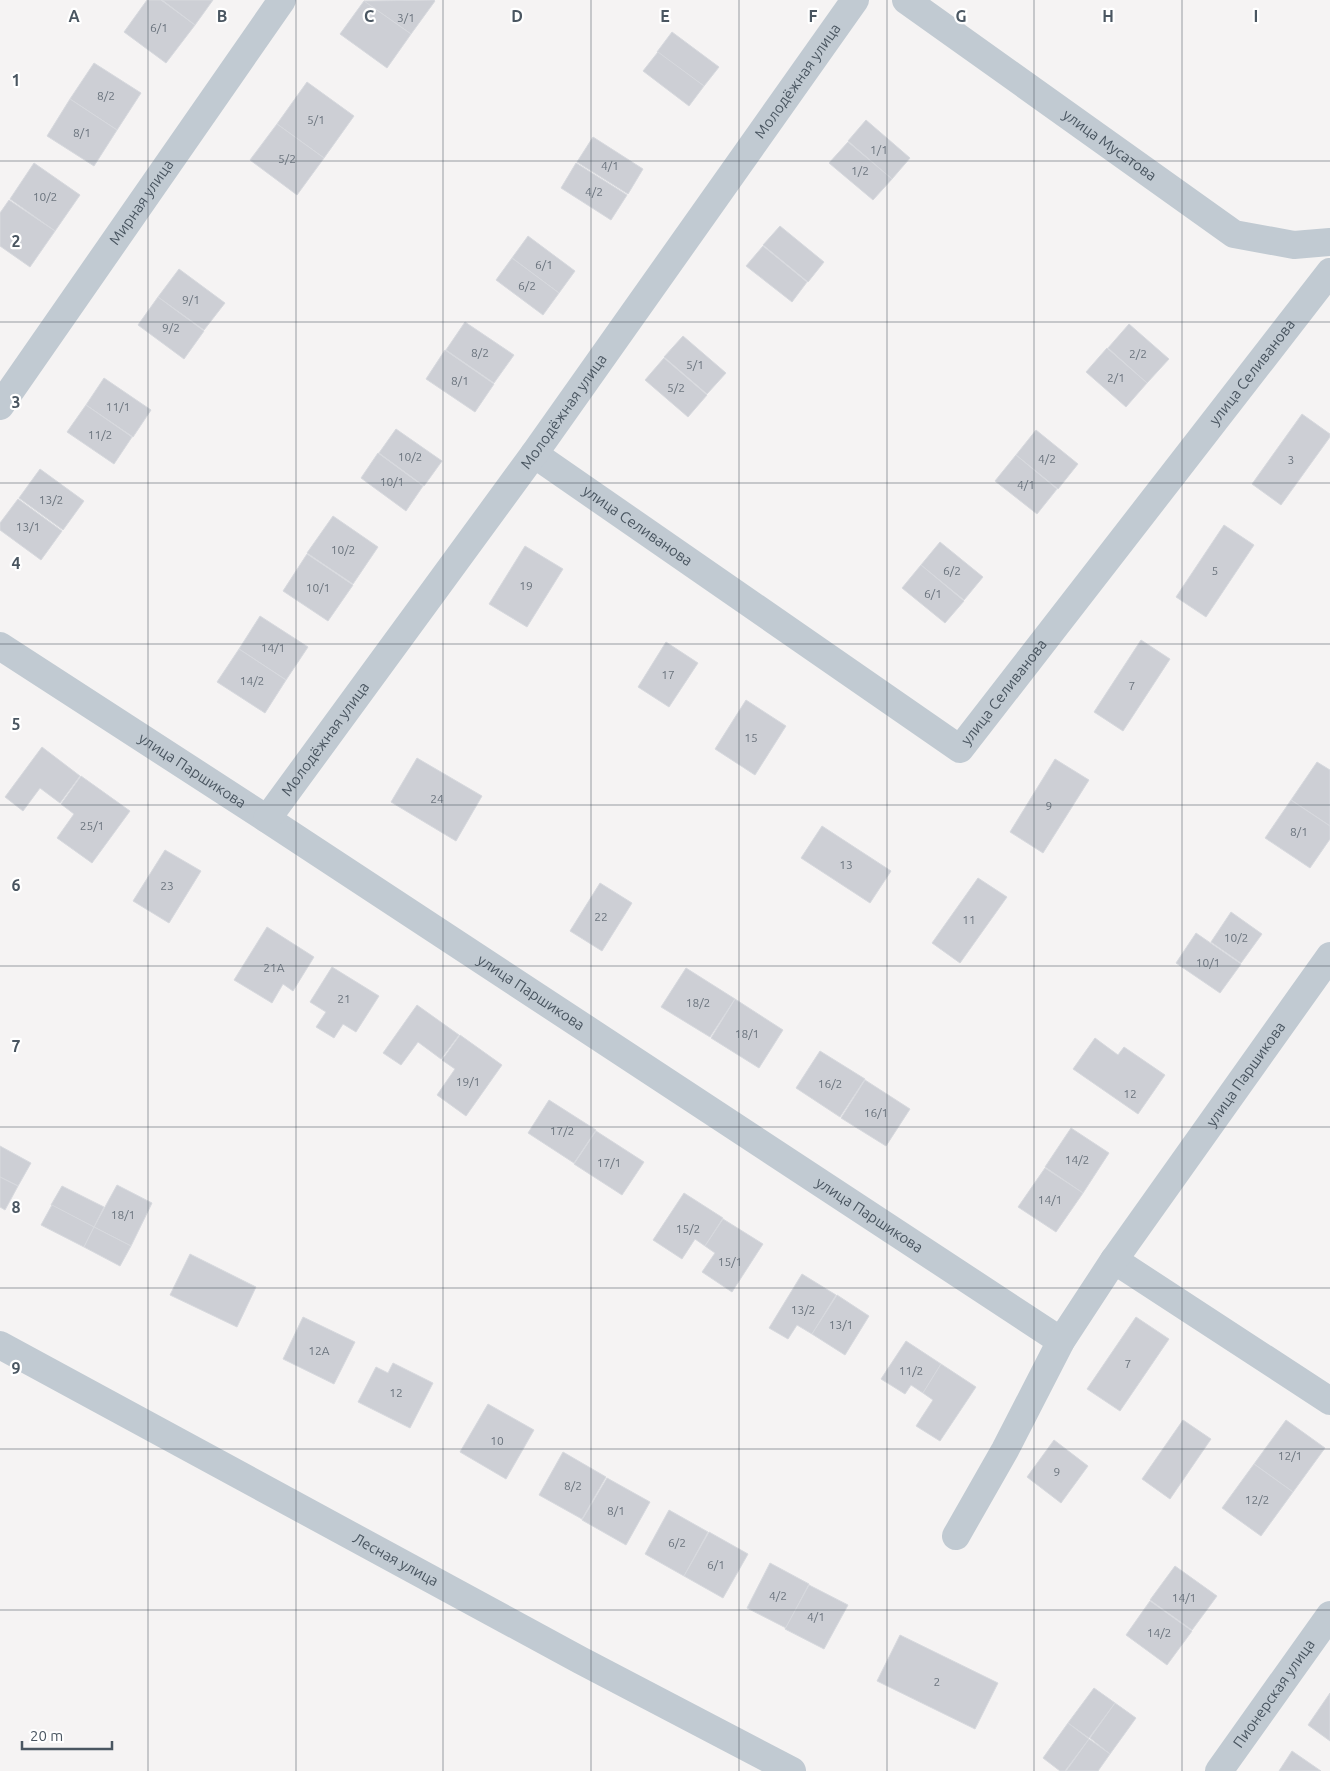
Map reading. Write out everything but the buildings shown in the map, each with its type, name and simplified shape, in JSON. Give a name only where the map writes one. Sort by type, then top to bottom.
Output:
[{"type":"street","name":"Мирная улица","points":[[0,406],[282,0]]},
{"type":"street","name":"Молодёжная улица","points":[[267,819],[534,454],[855,0]]},
{"type":"street","name":"улица Мусатова","points":[[906,0],[1234,234],[1294,245],[1330,242]]},
{"type":"street","name":"улица Селиванова","points":[[534,454],[960,749],[1330,272]]},
{"type":"street","name":"улица Паршикова","points":[[0,646],[267,819],[1060,1341]]},
{"type":"street","name":"улица Паршикова","points":[[956,1536],[1005,1450],[1060,1341],[1114,1260],[1330,956]]},
{"type":"street","points":[[1114,1260],[1330,1401]]},
{"type":"street","name":"Лесная улица","points":[[0,1345],[580,1660],[792,1771]]},
{"type":"street","name":"Пионерская улица","points":[[1219,1771],[1329,1620]]}]
